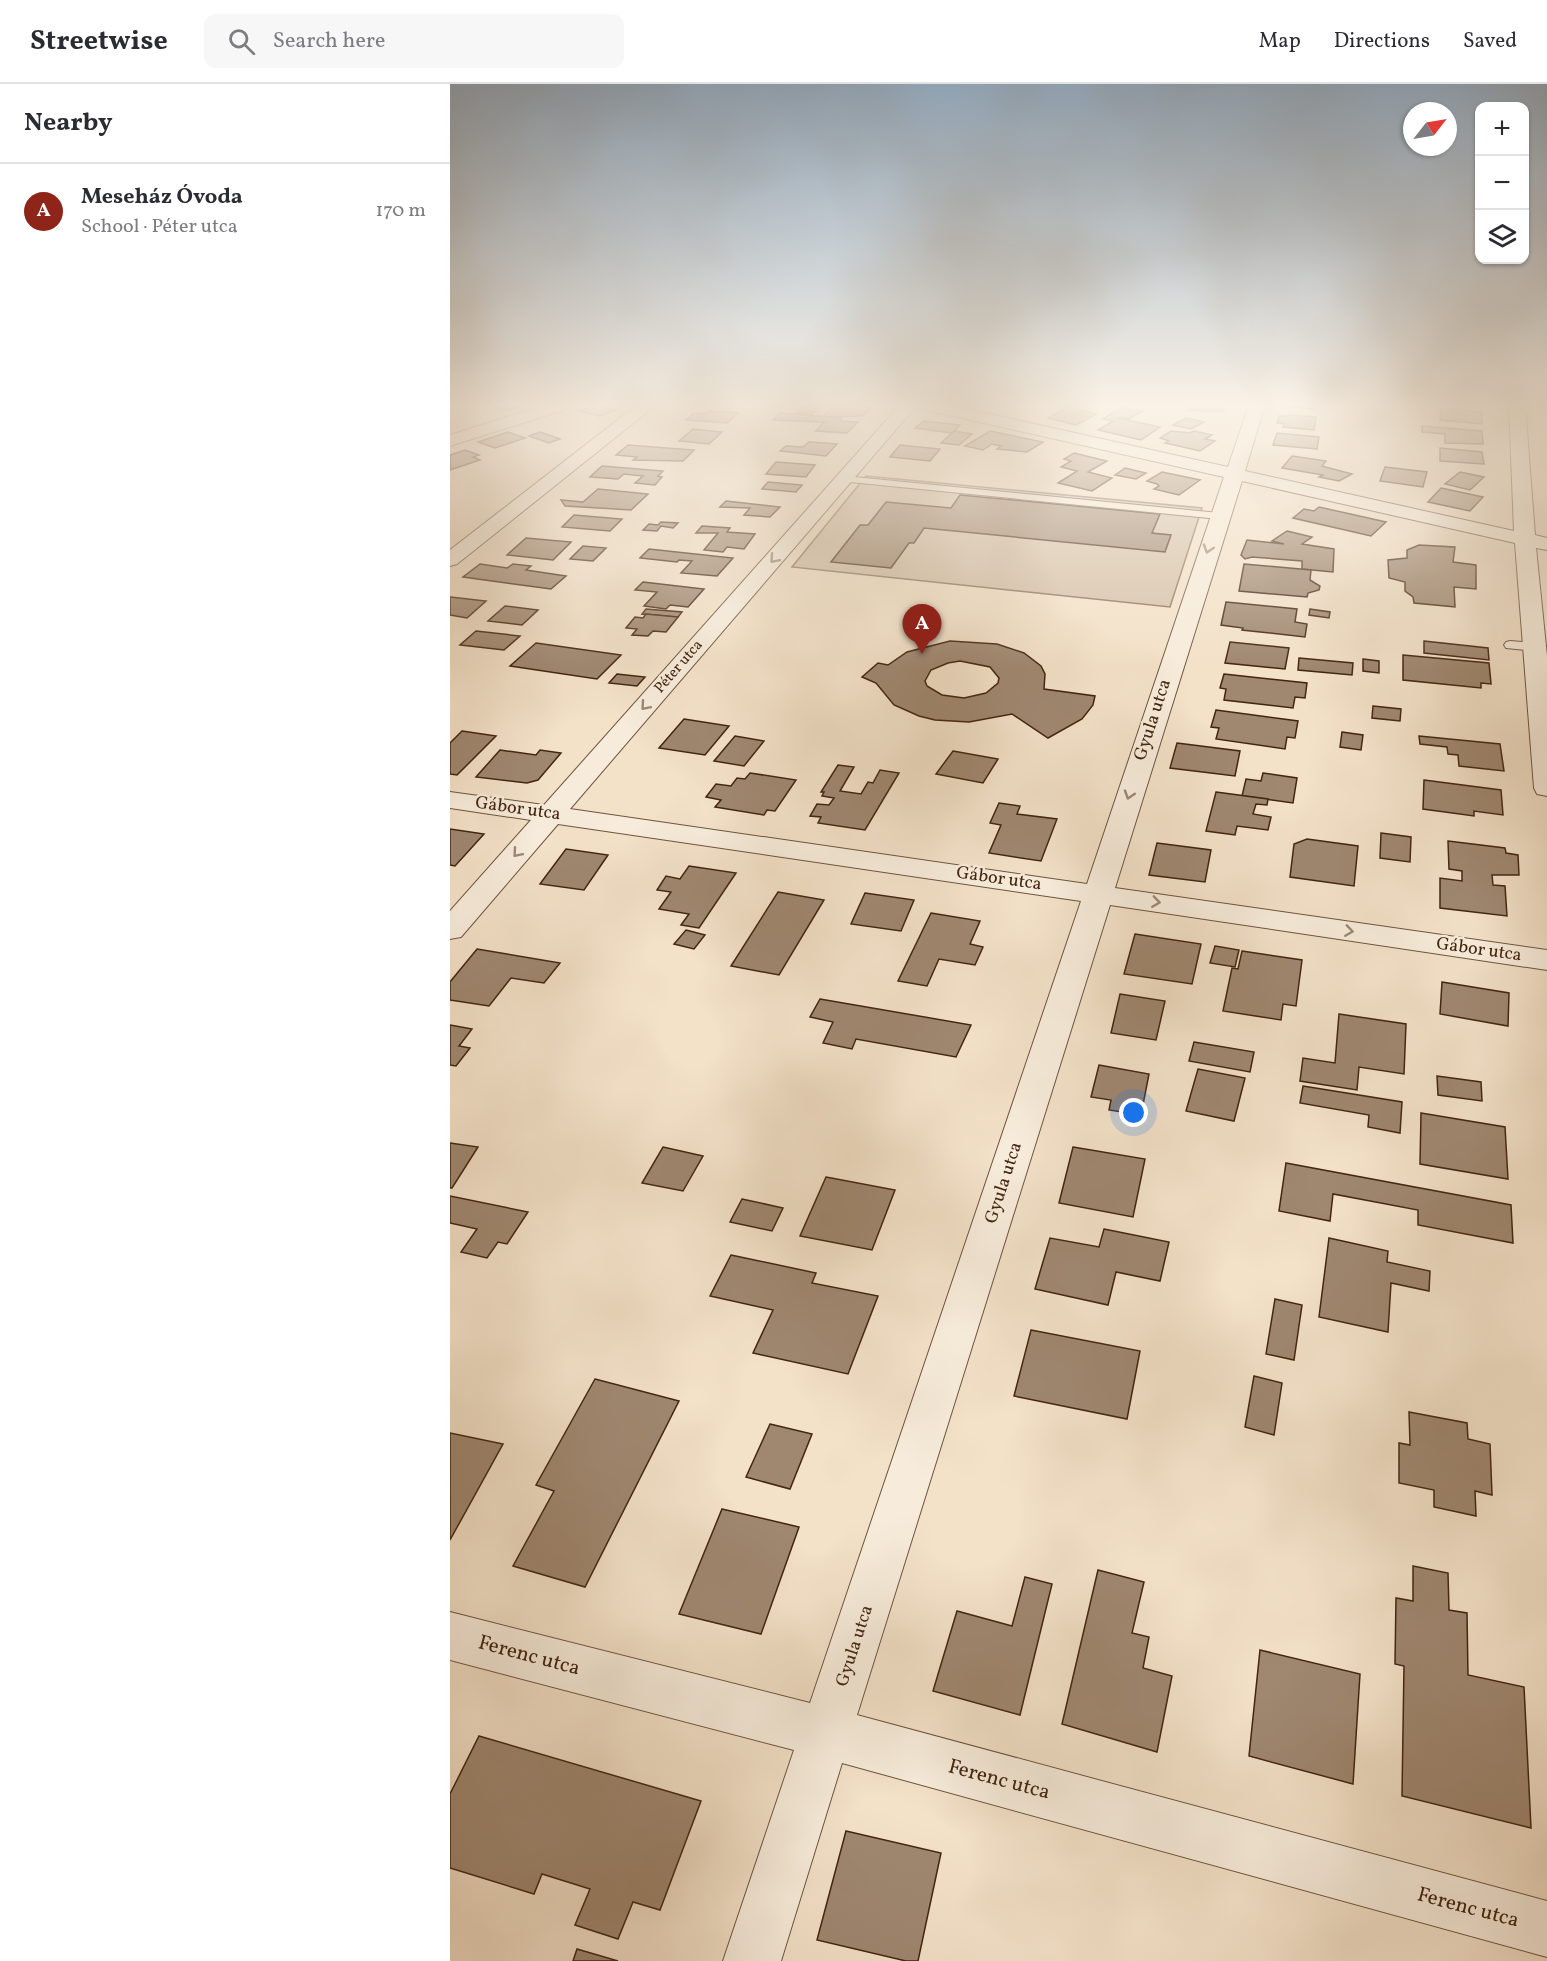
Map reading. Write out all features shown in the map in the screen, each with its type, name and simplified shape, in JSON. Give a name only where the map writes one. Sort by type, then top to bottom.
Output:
[{"type":"street","points":[[450,560],[536,493]]},
{"type":"street","name":"Péter utca","points":[[450,930],[832,493]]},
{"type":"street","name":"Gyula utca","points":[[752,1961],[1227,493]]},
{"type":"street","points":[[1317,493],[1536,541]]},
{"type":"street","points":[[1529,493],[1536,541],[1535,647],[1547,788]]},
{"type":"street","name":"Gábor utca","points":[[450,800],[1547,960]]},
{"type":"street","name":"Ferenc utca","points":[[450,1636],[827,1734],[1547,1929]]},
{"type":"lane","points":[[982,493],[1219,516]]},
{"type":"lane","points":[[1510,645],[1535,647]]},
{"type":"shaded area","points":[[853,493],[1040,493],[1202,508],[1170,607],[792,567]]},
{"type":"building","points":[[594,493],[648,494],[631,510],[565,506],[561,500],[583,502]]},
{"type":"building","points":[[1437,493],[1462,493],[1483,497],[1470,511],[1428,502]]},
{"type":"building","points":[[960,495],[1160,514],[1152,533],[1171,535],[1165,552],[924,528],[914,543],[909,543],[891,568],[831,562],[860,525],[868,525],[886,502],[951,508]]},
{"type":"building","points":[[726,501],[780,507],[770,517],[744,515],[750,508],[720,507]]},
{"type":"building","points":[[1319,507],[1386,522],[1371,536],[1293,518],[1304,509],[1314,511]]},
{"type":"building","points":[[574,515],[622,519],[610,531],[562,527]]},
{"type":"building","points":[[661,522],[678,523],[673,528],[661,526],[657,531],[643,530],[649,524],[658,525]]},
{"type":"building","points":[[702,526],[730,528],[727,532],[755,534],[744,549],[727,547],[723,552],[704,550],[718,533],[696,533]]},
{"type":"building","points":[[1287,531],[1312,537],[1302,544],[1334,549],[1333,572],[1302,569],[1302,561],[1252,557],[1245,559],[1241,555],[1247,540],[1284,544],[1272,541]]},
{"type":"building","points":[[526,538],[571,542],[553,560],[507,555]]},
{"type":"building","points":[[1419,545],[1455,547],[1453,562],[1476,565],[1476,589],[1454,587],[1455,607],[1414,603],[1413,597],[1405,591],[1405,582],[1389,578],[1388,560],[1407,558],[1407,550]]},
{"type":"building","points":[[583,546],[606,548],[593,561],[570,559]]},
{"type":"building","points":[[649,549],[733,558],[717,576],[681,573],[692,561],[679,560],[677,562],[640,558]]},
{"type":"building","points":[[480,564],[507,568],[513,564],[531,566],[526,570],[566,576],[551,589],[463,577]]},
{"type":"building","points":[[1244,564],[1311,570],[1310,580],[1320,586],[1319,590],[1308,593],[1307,597],[1239,591]]},
{"type":"building","points":[[643,582],[704,589],[688,607],[670,605],[666,609],[644,606],[657,592],[635,590]]},
{"type":"building","points":[[450,597],[486,601],[467,618],[450,615]]},
{"type":"building","points":[[1226,602],[1297,609],[1295,622],[1307,624],[1305,637],[1242,630],[1243,628],[1221,625]]},
{"type":"building","points":[[505,606],[538,610],[522,625],[488,621]]},
{"type":"building","points":[[646,609],[682,612],[678,617],[642,614]]},
{"type":"building","points":[[1310,609],[1330,612],[1329,618],[1309,615]]},
{"type":"building","points":[[646,614],[678,617],[666,632],[653,631],[648,636],[632,635],[637,629],[626,628],[635,617],[643,618]]},
{"type":"building","points":[[476,631],[520,636],[504,650],[460,645]]},
{"type":"building","points":[[950,641],[997,644],[1024,653],[1041,666],[1045,674],[1044,689],[1095,696],[1093,705],[1082,719],[1048,738],[1012,714],[969,722],[935,720],[919,716],[894,705],[876,683],[862,677],[878,663],[888,665],[907,652]],"holes":[[[960,661],[990,667],[999,678],[998,683],[986,693],[964,698],[942,695],[927,686],[925,681],[931,670],[948,663]]]},
{"type":"building","points":[[1424,641],[1488,648],[1489,660],[1424,653]]},
{"type":"building","points":[[1230,642],[1289,648],[1285,669],[1225,663]]},
{"type":"building","points":[[536,643],[621,655],[597,679],[510,666]]},
{"type":"building","points":[[1403,655],[1489,663],[1491,684],[1481,683],[1481,688],[1403,680]]},
{"type":"building","points":[[1299,658],[1353,663],[1352,675],[1298,670]]},
{"type":"building","points":[[1363,659],[1379,661],[1379,673],[1363,671]]},
{"type":"building","points":[[617,674],[645,677],[637,686],[609,683]]},
{"type":"building","points":[[1224,674],[1307,683],[1305,698],[1295,697],[1293,708],[1224,700],[1226,689],[1220,688]]},
{"type":"building","points":[[1373,706],[1401,709],[1400,721],[1372,718]]},
{"type":"building","points":[[1216,710],[1298,721],[1295,738],[1287,737],[1285,749],[1216,739],[1219,728],[1211,727]]},
{"type":"building","points":[[684,719],[729,726],[705,755],[659,748]]},
{"type":"building","points":[[462,731],[496,736],[457,775],[450,774],[450,743]]},
{"type":"building","points":[[1342,732],[1363,735],[1361,750],[1340,747]]},
{"type":"building","points":[[735,736],[764,741],[744,766],[714,761]]},
{"type":"building","points":[[1419,736],[1500,744],[1504,771],[1459,766],[1458,755],[1448,754],[1447,747],[1420,744]]},
{"type":"building","points":[[1177,743],[1240,751],[1235,776],[1170,768]]},
{"type":"building","points":[[500,750],[536,755],[540,750],[561,753],[538,780],[527,783],[476,777]]},
{"type":"building","points":[[953,751],[998,759],[983,783],[936,774]]},
{"type":"building","points":[[838,765],[854,767],[840,791],[861,794],[868,782],[873,783],[880,770],[899,773],[865,830],[818,823],[821,817],[810,816],[817,804],[829,805],[834,798],[822,796],[824,792],[821,792]]},
{"type":"building","points":[[750,773],[796,780],[775,811],[767,810],[764,815],[715,807],[721,800],[706,797],[716,784],[731,786],[737,778],[745,779]]},
{"type":"building","points":[[1263,773],[1297,778],[1293,803],[1242,796],[1246,779],[1261,781]]},
{"type":"building","points":[[1424,780],[1501,790],[1503,815],[1474,811],[1474,816],[1423,809]]},
{"type":"building","points":[[1216,792],[1268,799],[1267,805],[1256,804],[1253,814],[1271,817],[1268,830],[1237,826],[1235,835],[1206,831]]},
{"type":"building","points":[[999,803],[1020,806],[1017,814],[1057,819],[1041,861],[989,853],[1001,825],[990,823]]},
{"type":"building","points":[[450,829],[484,834],[455,866],[450,865]]},
{"type":"building","points":[[1381,833],[1411,837],[1410,862],[1380,858]]},
{"type":"building","points":[[1307,839],[1358,846],[1354,886],[1290,877],[1294,844]]},
{"type":"building","points":[[1448,841],[1505,848],[1506,853],[1518,855],[1519,875],[1492,875],[1493,885],[1505,886],[1507,916],[1440,908],[1440,878],[1462,881],[1462,871],[1449,869]]},
{"type":"building","points":[[1157,843],[1211,850],[1205,882],[1149,875]]},
{"type":"building","points":[[566,849],[608,855],[584,890],[540,884]]},
{"type":"building","points":[[689,866],[736,873],[699,928],[681,925],[689,914],[659,909],[671,892],[657,890],[666,876],[680,879]]},
{"type":"building","points":[[778,892],[824,900],[779,975],[731,966]]},
{"type":"building","points":[[865,893],[914,900],[901,931],[851,924]]},
{"type":"building","points":[[931,913],[980,921],[970,944],[983,947],[975,965],[939,959],[927,986],[898,981]]},
{"type":"building","points":[[686,930],[705,935],[694,949],[674,944]]},
{"type":"building","points":[[1135,934],[1201,944],[1192,984],[1124,974]]},
{"type":"building","points":[[1215,946],[1239,950],[1235,967],[1210,963]]},
{"type":"building","points":[[477,949],[560,963],[544,983],[511,978],[489,1006],[450,1000],[450,982]]},
{"type":"building","points":[[1242,951],[1302,960],[1296,1006],[1283,1004],[1281,1020],[1223,1011],[1232,968],[1238,969]]},
{"type":"building","points":[[1442,982],[1509,993],[1508,1026],[1440,1014]]},
{"type":"building","points":[[1120,994],[1165,1001],[1156,1040],[1111,1033]]},
{"type":"building","points":[[820,999],[971,1025],[956,1057],[856,1039],[852,1049],[823,1043],[833,1022],[810,1017]]},
{"type":"building","points":[[1339,1014],[1406,1024],[1404,1074],[1359,1067],[1357,1090],[1300,1081],[1303,1058],[1335,1063]]},
{"type":"building","points":[[450,1025],[472,1029],[459,1046],[470,1048],[456,1066],[450,1065]]},
{"type":"building","points":[[1194,1042],[1254,1052],[1250,1072],[1189,1061]]},
{"type":"building","points":[[1099,1065],[1149,1074],[1141,1115],[1109,1110],[1111,1100],[1091,1097]]},
{"type":"building","points":[[1198,1069],[1245,1078],[1234,1121],[1186,1111]]},
{"type":"building","points":[[1437,1076],[1481,1082],[1482,1101],[1438,1095]]},
{"type":"building","points":[[1303,1086],[1402,1102],[1400,1133],[1368,1127],[1369,1115],[1300,1103]]},
{"type":"building","points":[[1421,1113],[1505,1127],[1508,1179],[1420,1164]]},
{"type":"building","points":[[450,1143],[478,1147],[452,1188],[450,1188]]},
{"type":"building","points":[[663,1147],[703,1156],[683,1191],[642,1183]]},
{"type":"building","points":[[1073,1147],[1145,1159],[1133,1217],[1059,1203]]},
{"type":"building","points":[[1286,1163],[1511,1205],[1513,1243],[1418,1225],[1418,1210],[1333,1194],[1330,1221],[1279,1211]]},
{"type":"building","points":[[826,1177],[895,1190],[872,1250],[800,1236]]},
{"type":"building","points":[[450,1196],[528,1212],[507,1244],[498,1242],[487,1258],[461,1252],[477,1229],[450,1223]]},
{"type":"building","points":[[742,1199],[783,1208],[772,1231],[730,1222]]},
{"type":"building","points":[[1104,1229],[1169,1242],[1160,1281],[1116,1272],[1108,1305],[1035,1289],[1050,1238],[1099,1247]]},
{"type":"building","points":[[1329,1238],[1388,1251],[1387,1262],[1430,1271],[1429,1291],[1391,1283],[1388,1332],[1319,1317]]},
{"type":"building","points":[[731,1255],[816,1273],[812,1283],[878,1296],[848,1374],[753,1353],[773,1310],[710,1296]]},
{"type":"building","points":[[1275,1299],[1302,1305],[1294,1360],[1266,1354]]},
{"type":"building","points":[[1031,1330],[1140,1351],[1127,1419],[1014,1396]]},
{"type":"building","points":[[1254,1376],[1282,1383],[1274,1435],[1245,1427]]},
{"type":"building","points":[[595,1379],[679,1401],[585,1587],[513,1566],[554,1491],[536,1485]]},
{"type":"building","points":[[1409,1412],[1467,1423],[1468,1439],[1490,1444],[1492,1495],[1475,1491],[1476,1516],[1434,1507],[1434,1490],[1399,1483],[1399,1443],[1410,1445]]},
{"type":"building","points":[[770,1424],[812,1434],[790,1489],[746,1477]]},
{"type":"building","points":[[450,1433],[503,1444],[450,1540]]},
{"type":"building","points":[[722,1509],[799,1527],[761,1634],[679,1614]]},
{"type":"building","points":[[1413,1566],[1448,1573],[1449,1610],[1467,1613],[1468,1675],[1524,1687],[1531,1828],[1402,1796],[1404,1666],[1395,1664],[1396,1598],[1413,1601]]},
{"type":"building","points":[[1098,1570],[1144,1582],[1132,1633],[1149,1637],[1143,1668],[1172,1676],[1157,1752],[1062,1724]]},
{"type":"building","points":[[1025,1577],[1052,1584],[1020,1715],[933,1691],[957,1611],[1012,1626]]},
{"type":"building","points":[[1260,1650],[1360,1674],[1353,1784],[1249,1756]]},
{"type":"building","points":[[479,1736],[701,1801],[660,1910],[633,1902],[618,1939],[575,1925],[590,1889],[542,1874],[534,1894],[450,1868],[450,1794]]},
{"type":"building","points":[[846,1831],[941,1853],[918,1961],[906,1961],[817,1940]]},
{"type":"building","points":[[577,1949],[618,1961],[573,1961]]},
{"type":"place","name":"Meseház Óvoda","points":[[922,654]]}]
